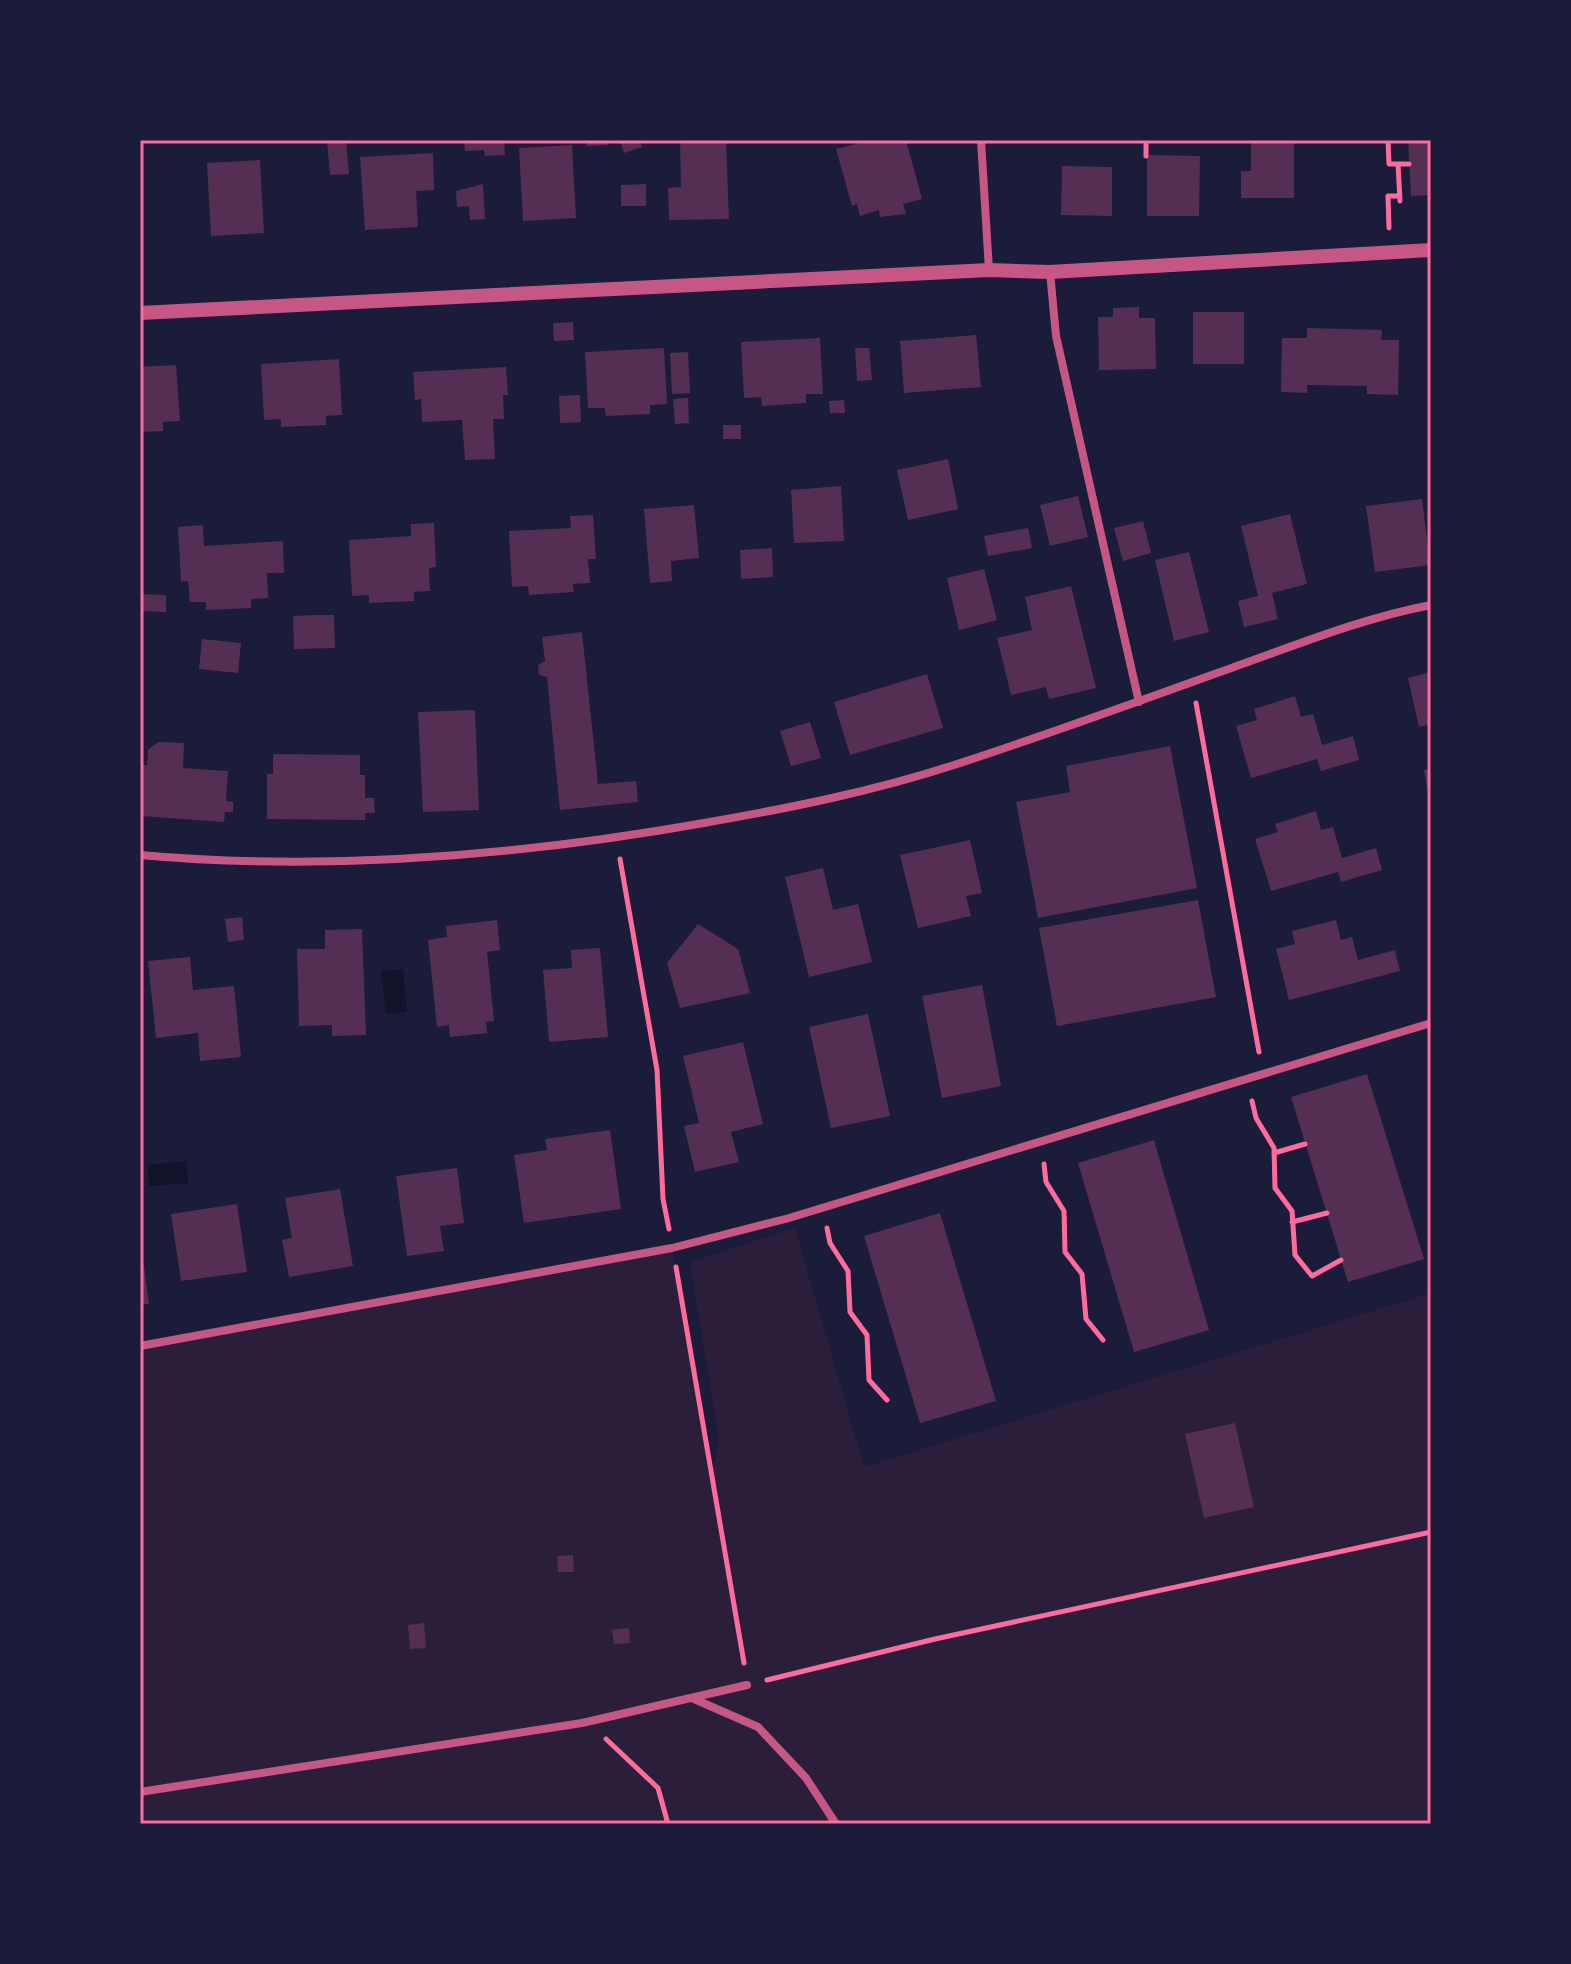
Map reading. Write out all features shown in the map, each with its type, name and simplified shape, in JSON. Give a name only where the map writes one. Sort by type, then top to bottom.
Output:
[{"type":"street","points":[[981,140],[989,270]]},
{"type":"street","points":[[140,313],[989,270],[1050,272],[1431,250]]},
{"type":"street","points":[[1050,272],[1056,336],[1139,702]]},
{"type":"street","points":[[140,855],[251,861],[355,861],[487,854],[616,839],[782,809],[954,765],[1357,623],[1431,605]]},
{"type":"street","points":[[140,1346],[672,1248],[822,1207],[1247,1076],[1431,1023]]},
{"type":"street","points":[[140,1792],[582,1723],[747,1685]]},
{"type":"street","points":[[693,1698],[758,1727],[806,1778],[836,1824]]},
{"type":"path","points":[[1146,140],[1146,156]]},
{"type":"path","points":[[1388,140],[1389,164],[1409,164]]},
{"type":"path","points":[[1390,252],[1388,196],[1400,199],[1398,164]]},
{"type":"path","points":[[1192,682],[1262,1072]]},
{"type":"path","points":[[616,839],[657,1070],[663,1199],[747,1685],[935,1639],[1431,1532]]},
{"type":"path","points":[[1247,1076],[1256,1118],[1274,1153],[1275,1188],[1292,1211],[1295,1255],[1312,1276],[1341,1260]]},
{"type":"path","points":[[1040,1140],[1046,1182],[1064,1211],[1065,1252],[1082,1274],[1086,1319],[1103,1340]]},
{"type":"path","points":[[1274,1153],[1305,1144]]},
{"type":"path","points":[[822,1207],[830,1243],[848,1271],[850,1312],[867,1335],[869,1380],[887,1400]]},
{"type":"path","points":[[1292,1222],[1327,1213]]},
{"type":"path","points":[[582,1723],[619,1748],[658,1788],[668,1824]]},
{"type":"shaded area","points":[[403,969],[407,1012],[386,1014],[381,971]]},
{"type":"shaded area","points":[[186,1161],[188,1183],[149,1186],[148,1165]]},
{"type":"shaded area","points":[[795,1228],[864,1467],[1431,1293],[1431,1824],[140,1824],[140,1346],[672,1248],[713,1476],[719,1439],[690,1262]]},
{"type":"building","points":[[327,140],[346,140],[349,174],[330,175]]},
{"type":"building","points":[[464,140],[504,140],[505,155],[485,156],[484,150],[465,151]]},
{"type":"building","points":[[586,140],[608,140],[608,145],[587,146]]},
{"type":"building","points":[[620,140],[640,140],[642,147],[624,153]]},
{"type":"building","points":[[680,140],[726,140],[729,219],[669,220],[668,188],[681,187]]},
{"type":"building","points":[[872,140],[906,140],[922,199],[903,204],[906,214],[880,217],[879,210],[860,216],[857,204],[852,206],[836,149]]},
{"type":"building","points":[[1251,140],[1294,140],[1294,198],[1241,198],[1241,171],[1251,171]]},
{"type":"building","points":[[1408,140],[1431,140],[1431,195],[1411,196]]},
{"type":"building","points":[[572,145],[576,218],[523,221],[519,148]]},
{"type":"building","points":[[433,153],[434,190],[416,191],[418,227],[365,230],[360,157]]},
{"type":"building","points":[[1147,155],[1200,156],[1199,216],[1147,216]]},
{"type":"building","points":[[260,160],[264,233],[211,236],[207,163]]},
{"type":"building","points":[[1062,166],[1112,167],[1112,216],[1061,215]]},
{"type":"building","points":[[483,184],[485,219],[470,220],[469,206],[457,207],[456,191]]},
{"type":"building","points":[[646,184],[646,206],[621,206],[621,185]]},
{"type":"building","points":[[1139,307],[1139,318],[1155,318],[1156,369],[1099,370],[1098,317],[1113,317],[1113,308]]},
{"type":"building","points":[[1193,312],[1244,312],[1244,364],[1193,364]]},
{"type":"building","points":[[573,322],[574,340],[554,341],[553,323]]},
{"type":"building","points":[[1307,328],[1382,330],[1381,340],[1399,340],[1398,395],[1367,394],[1367,386],[1307,385],[1307,393],[1281,392],[1282,338],[1307,338]]},
{"type":"building","points":[[976,335],[981,387],[904,393],[900,341]]},
{"type":"building","points":[[820,338],[823,394],[806,394],[806,403],[762,406],[761,397],[744,398],[741,342]]},
{"type":"building","points":[[664,348],[667,404],[650,405],[650,414],[606,416],[605,408],[588,408],[585,352]]},
{"type":"building","points":[[855,348],[869,348],[872,380],[857,381]]},
{"type":"building","points":[[688,352],[690,393],[672,394],[670,353]]},
{"type":"building","points":[[339,359],[342,415],[326,416],[326,425],[281,427],[281,419],[264,420],[261,364]]},
{"type":"building","points":[[176,365],[180,421],[163,422],[163,431],[140,432],[140,367]]},
{"type":"building","points":[[506,367],[508,395],[503,395],[504,419],[493,419],[495,459],[465,460],[462,420],[422,422],[421,399],[415,400],[413,372]]},
{"type":"building","points":[[580,395],[581,422],[560,423],[559,396]]},
{"type":"building","points":[[688,398],[689,423],[675,424],[673,399]]},
{"type":"building","points":[[844,400],[845,413],[830,413],[829,401]]},
{"type":"building","points":[[723,425],[741,425],[741,439],[723,439]]},
{"type":"building","points":[[948,459],[958,509],[908,520],[897,470]]},
{"type":"building","points":[[841,486],[844,541],[794,543],[791,490]]},
{"type":"building","points":[[1078,496],[1088,537],[1050,546],[1040,505]]},
{"type":"building","points":[[1422,499],[1430,565],[1375,572],[1366,506]]},
{"type":"building","points":[[694,505],[699,558],[671,561],[672,581],[650,583],[644,509]]},
{"type":"building","points":[[1290,514],[1307,584],[1272,593],[1278,619],[1244,627],[1238,601],[1258,596],[1241,526]]},
{"type":"building","points":[[593,515],[596,559],[588,559],[590,583],[573,584],[574,592],[529,595],[528,586],[512,587],[509,531],[571,528],[570,516]]},
{"type":"building","points":[[1143,521],[1151,553],[1123,561],[1114,528]]},
{"type":"building","points":[[434,523],[436,567],[429,568],[430,591],[414,592],[414,601],[369,603],[369,595],[352,596],[349,540],[411,536],[411,524]]},
{"type":"building","points":[[203,525],[204,546],[283,541],[284,573],[267,573],[268,598],[251,599],[251,608],[206,610],[206,602],[190,602],[188,581],[181,582],[178,527]]},
{"type":"building","points":[[1028,528],[1032,548],[988,556],[984,536]]},
{"type":"building","points":[[772,548],[773,577],[741,579],[740,550]]},
{"type":"building","points":[[1189,552],[1209,632],[1174,641],[1155,560]]},
{"type":"building","points":[[984,569],[997,620],[959,630],[947,578]]},
{"type":"building","points":[[1071,586],[1096,688],[1049,699],[1046,687],[1011,695],[997,638],[1032,630],[1025,597]]},
{"type":"building","points":[[140,594],[166,595],[166,612],[140,611]]},
{"type":"building","points":[[334,615],[335,648],[294,649],[293,616]]},
{"type":"building","points":[[582,632],[598,784],[636,781],[638,802],[560,810],[547,677],[539,675],[538,665],[545,661],[542,637]]},
{"type":"building","points":[[202,639],[241,643],[238,673],[199,669]]},
{"type":"building","points":[[1431,672],[1431,724],[1419,727],[1408,678]]},
{"type":"building","points":[[927,674],[943,728],[850,755],[834,702]]},
{"type":"building","points":[[1295,696],[1301,717],[1313,714],[1322,745],[1353,736],[1359,760],[1321,771],[1317,759],[1251,778],[1236,726],[1257,720],[1254,709]]},
{"type":"building","points":[[475,710],[479,810],[423,812],[418,712]]},
{"type":"building","points":[[810,722],[821,758],[791,766],[780,731]]},
{"type":"building","points":[[158,742],[184,743],[183,768],[228,771],[226,801],[233,802],[233,812],[225,812],[224,822],[140,816],[140,765],[147,765],[148,750]]},
{"type":"building","points":[[1170,746],[1197,888],[1038,918],[1016,802],[1070,792],[1066,766]]},
{"type":"building","points":[[273,754],[360,755],[360,775],[365,775],[365,798],[374,798],[375,813],[365,813],[365,820],[267,819],[267,774],[273,774]]},
{"type":"building","points":[[1431,769],[1431,799],[1429,799],[1424,770]]},
{"type":"building","points":[[1316,811],[1321,830],[1333,827],[1342,858],[1376,848],[1382,870],[1341,882],[1338,872],[1271,891],[1255,839],[1278,832],[1275,824]]},
{"type":"building","points":[[970,840],[982,893],[966,896],[971,916],[918,928],[900,855]]},
{"type":"building","points":[[823,868],[833,910],[858,904],[872,962],[809,977],[785,877]]},
{"type":"building","points":[[1198,900],[1216,997],[1057,1026],[1039,928]]},
{"type":"building","points":[[242,917],[244,940],[228,942],[225,919]]},
{"type":"building","points":[[497,920],[500,950],[487,952],[494,1021],[486,1022],[487,1033],[450,1037],[449,1025],[437,1027],[428,940],[447,937],[446,926]]},
{"type":"building","points":[[1336,920],[1341,940],[1352,937],[1358,960],[1395,950],[1400,971],[1289,1000],[1276,949],[1295,944],[1292,931]]},
{"type":"building","points":[[698,924],[738,949],[750,993],[680,1008],[667,963]]},
{"type":"building","points":[[362,929],[366,1035],[332,1036],[332,1025],[299,1026],[297,949],[325,949],[325,930]]},
{"type":"building","points":[[600,948],[608,1037],[549,1042],[543,970],[572,968],[571,950]]},
{"type":"building","points":[[190,957],[193,990],[234,986],[241,1057],[200,1061],[198,1033],[156,1038],[148,961]]},
{"type":"building","points":[[982,985],[1001,1086],[942,1098],[922,996]]},
{"type":"building","points":[[868,1014],[890,1116],[831,1128],[809,1027]]},
{"type":"building","points":[[743,1042],[763,1124],[731,1132],[739,1162],[695,1172],[684,1126],[699,1123],[683,1056]]},
{"type":"building","points":[[1367,1074],[1424,1259],[1348,1282],[1291,1097]]},
{"type":"building","points":[[610,1130],[621,1209],[524,1223],[514,1155],[547,1150],[545,1139]]},
{"type":"building","points":[[1154,1140],[1209,1330],[1134,1352],[1078,1163]]},
{"type":"building","points":[[457,1168],[464,1223],[440,1226],[444,1251],[407,1256],[396,1176]]},
{"type":"building","points":[[340,1189],[353,1266],[289,1277],[282,1240],[292,1238],[285,1198]]},
{"type":"building","points":[[237,1204],[247,1272],[181,1281],[171,1214]]},
{"type":"building","points":[[940,1213],[996,1401],[920,1423],[864,1236]]},
{"type":"building","points":[[144,1266],[149,1304],[140,1305],[140,1267]]},
{"type":"building","points":[[1235,1423],[1254,1507],[1204,1518],[1185,1434]]},
{"type":"building","points":[[573,1555],[574,1572],[558,1572],[557,1556]]},
{"type":"building","points":[[424,1623],[426,1648],[410,1649],[408,1625]]},
{"type":"building","points":[[629,1628],[630,1643],[614,1644],[612,1630]]}]
